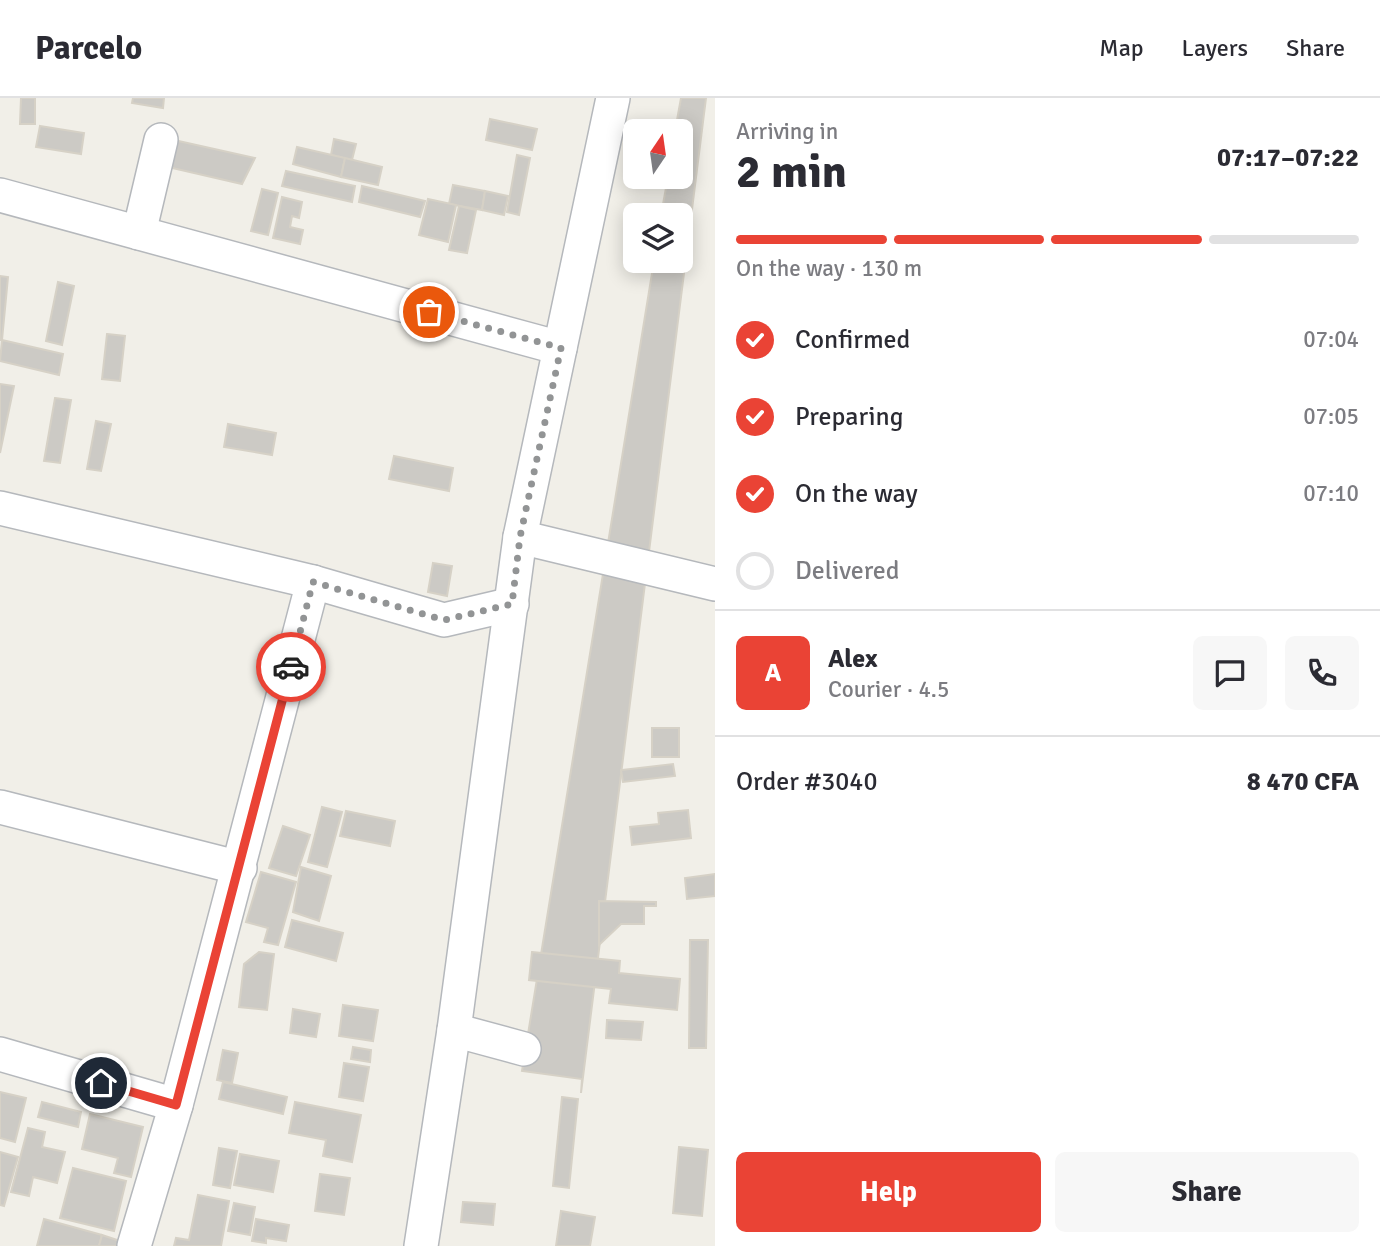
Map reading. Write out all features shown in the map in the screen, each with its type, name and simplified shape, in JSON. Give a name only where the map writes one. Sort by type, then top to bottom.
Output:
[{"type":"street","points":[[421,1246],[454,1030],[520,537],[613,98]]},
{"type":"street","points":[[139,233],[161,140]]},
{"type":"street","points":[[0,195],[561,348]]},
{"type":"street","points":[[0,508],[313,582],[444,620],[512,604]]},
{"type":"street","points":[[520,537],[715,584]]},
{"type":"street","points":[[134,1246],[176,1105],[240,868],[313,582]]},
{"type":"street","points":[[0,807],[240,868]]},
{"type":"street","points":[[454,1030],[524,1049]]},
{"type":"street","points":[[0,1054],[176,1105]]},
{"type":"building","points":[[21,98],[35,98],[35,124],[20,124]]},
{"type":"building","points":[[133,98],[164,98],[163,108],[132,103]]},
{"type":"building","points":[[681,98],[706,98],[693,203],[663,203],[666,189],[693,189],[693,119],[677,119]]},
{"type":"building","points":[[490,119],[537,129],[532,150],[486,140]]},
{"type":"building","points":[[40,126],[84,133],[81,154],[36,147]]},
{"type":"building","points":[[334,139],[356,144],[352,160],[331,155]]},
{"type":"building","points":[[174,140],[255,158],[242,184],[168,167]]},
{"type":"building","points":[[297,147],[345,158],[341,177],[293,164]]},
{"type":"building","points":[[517,155],[530,158],[519,215],[507,212]]},
{"type":"building","points":[[345,158],[382,167],[378,185],[341,177]]},
{"type":"building","points":[[286,171],[355,186],[352,202],[282,186]]},
{"type":"building","points":[[453,185],[485,191],[482,210],[449,204]]},
{"type":"building","points":[[362,186],[425,201],[420,217],[359,202]]},
{"type":"building","points":[[262,189],[278,193],[268,235],[251,231]]},
{"type":"building","points":[[485,191],[508,196],[504,215],[482,210]]},
{"type":"building","points":[[282,197],[302,202],[299,218],[292,216],[290,227],[303,230],[300,244],[273,238]]},
{"type":"building","points":[[428,199],[456,205],[448,242],[419,235]]},
{"type":"building","points":[[459,206],[476,210],[467,253],[449,250]]},
{"type":"building","points":[[652,273],[684,273],[581,1093],[582,1079],[522,1071]]},
{"type":"building","points":[[0,276],[8,277],[2,340],[0,340]]},
{"type":"building","points":[[58,282],[74,286],[62,345],[46,341]]},
{"type":"building","points":[[107,334],[125,336],[120,381],[102,379]]},
{"type":"building","points":[[2,340],[63,354],[59,375],[0,361]]},
{"type":"building","points":[[0,384],[14,386],[0,453]]},
{"type":"building","points":[[55,398],[71,400],[60,463],[44,461]]},
{"type":"building","points":[[96,421],[111,424],[101,471],[87,469]]},
{"type":"building","points":[[228,424],[276,433],[272,455],[224,447]]},
{"type":"building","points":[[394,456],[453,468],[449,491],[389,479]]},
{"type":"building","points":[[433,563],[452,566],[447,596],[428,592]]},
{"type":"building","points":[[652,728],[679,728],[679,757],[652,757]]},
{"type":"building","points":[[673,764],[675,776],[623,782],[621,770]]},
{"type":"building","points":[[322,807],[342,812],[327,867],[308,862]]},
{"type":"building","points":[[688,810],[691,838],[632,845],[630,827],[659,824],[658,813]]},
{"type":"building","points":[[346,811],[395,821],[390,846],[340,836]]},
{"type":"building","points":[[283,826],[310,835],[296,876],[269,868]]},
{"type":"building","points":[[301,867],[331,876],[319,921],[293,912]]},
{"type":"building","points":[[261,872],[296,882],[278,945],[264,942],[268,928],[246,922]]},
{"type":"building","points":[[715,874],[715,896],[687,899],[685,878]]},
{"type":"building","points":[[599,901],[656,902],[656,906],[644,906],[644,924],[621,924],[599,945]]},
{"type":"building","points":[[292,920],[343,933],[336,961],[285,947]]},
{"type":"building","points":[[690,940],[708,940],[706,1048],[689,1048]]},
{"type":"building","points":[[259,952],[274,954],[267,1010],[239,1007],[244,964]]},
{"type":"building","points":[[532,952],[620,961],[619,973],[680,979],[677,1010],[609,1003],[611,989],[529,980]]},
{"type":"building","points":[[343,1005],[378,1010],[373,1041],[339,1036]]},
{"type":"building","points":[[293,1009],[320,1014],[316,1037],[290,1033]]},
{"type":"building","points":[[607,1020],[643,1022],[641,1040],[606,1038]]},
{"type":"building","points":[[353,1047],[371,1050],[370,1062],[351,1059]]},
{"type":"building","points":[[223,1050],[238,1053],[232,1083],[217,1080]]},
{"type":"building","points":[[344,1063],[369,1067],[363,1101],[339,1097]]},
{"type":"building","points":[[223,1082],[287,1097],[283,1114],[219,1099]]},
{"type":"building","points":[[0,1092],[26,1098],[15,1142],[0,1138]]},
{"type":"building","points":[[562,1097],[578,1099],[569,1188],[553,1186]]},
{"type":"building","points":[[42,1102],[81,1112],[78,1127],[38,1117]]},
{"type":"building","points":[[295,1102],[361,1115],[352,1162],[323,1156],[326,1140],[289,1133]]},
{"type":"building","points":[[90,1114],[143,1127],[131,1177],[114,1173],[118,1158],[82,1149]]},
{"type":"building","points":[[28,1128],[45,1132],[42,1147],[65,1152],[57,1183],[33,1177],[29,1196],[11,1192]]},
{"type":"building","points":[[679,1147],[708,1150],[702,1216],[673,1213]]},
{"type":"building","points":[[219,1148],[237,1151],[230,1188],[213,1185]]},
{"type":"building","points":[[0,1152],[18,1157],[4,1206],[0,1205]]},
{"type":"building","points":[[240,1154],[279,1161],[273,1192],[234,1185]]},
{"type":"building","points":[[73,1168],[126,1181],[114,1231],[60,1218]]},
{"type":"building","points":[[320,1174],[350,1178],[344,1215],[315,1211]]},
{"type":"building","points":[[198,1195],[229,1201],[221,1246],[174,1246],[176,1238],[189,1240]]},
{"type":"building","points":[[463,1202],[495,1204],[493,1225],[461,1222]]},
{"type":"building","points":[[234,1203],[255,1207],[250,1235],[228,1231]]},
{"type":"building","points":[[561,1211],[595,1217],[590,1246],[556,1246]]},
{"type":"building","points":[[44,1219],[102,1235],[99,1246],[37,1246]]},
{"type":"building","points":[[256,1219],[289,1225],[286,1241],[266,1238],[266,1243],[252,1241]]},
{"type":"building","points":[[102,1235],[123,1242],[122,1246],[99,1246]]},
{"type":"way so far","points":[[291,667],[313,582],[444,620],[512,604],[520,537],[561,348],[429,312]]},
{"type":"route","points":[[101,1083],[176,1105],[291,667]]}]
